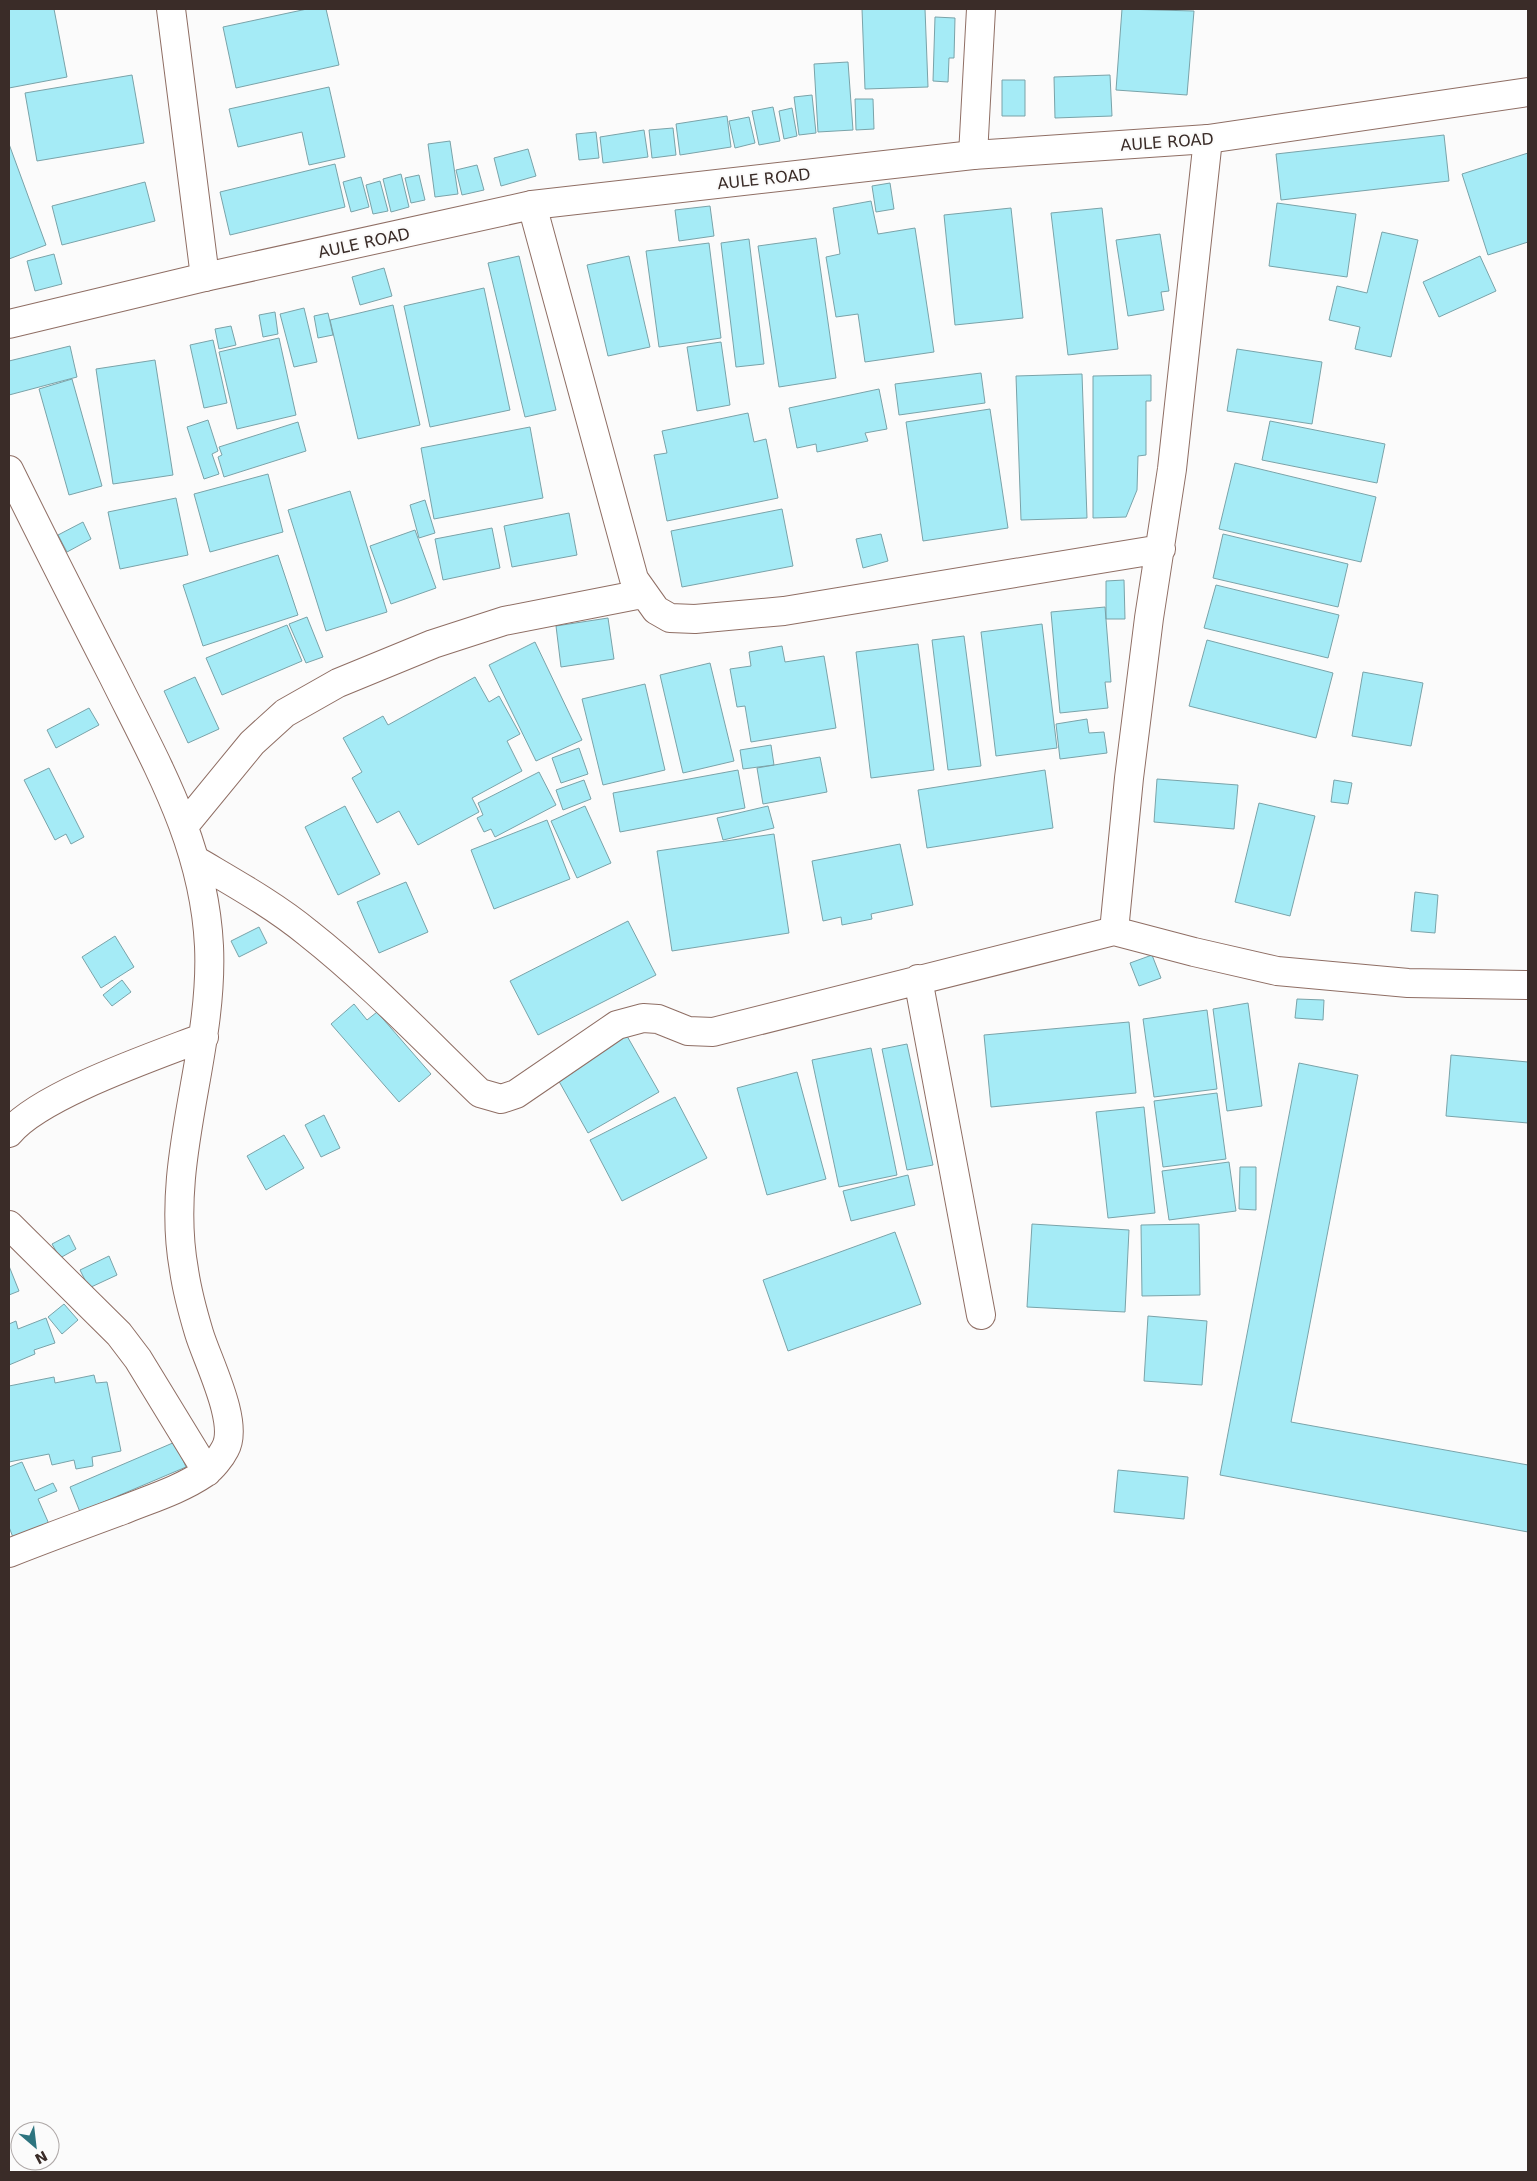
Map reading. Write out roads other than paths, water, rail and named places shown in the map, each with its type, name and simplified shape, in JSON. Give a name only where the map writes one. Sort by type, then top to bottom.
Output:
[{"type":"street","points":[[170,9],[205,277]]},
{"type":"street","points":[[973,155],[981,9]]},
{"type":"street","name":"AULE ROAD","points":[[9,324],[205,277],[532,206],[973,155],[1208,139],[1528,92]]},
{"type":"street","points":[[1114,931],[1130,769],[1149,618],[1172,469],[1208,139]]},
{"type":"street","points":[[532,206],[634,579],[642,594],[656,610],[670,618],[723,617],[784,610],[1161,549]]},
{"type":"street","points":[[9,470],[172,794],[197,860],[209,945],[204,1037],[193,1086],[182,1162],[180,1211],[183,1269],[199,1333],[216,1380],[230,1432],[226,1448],[207,1472],[172,1491],[9,1553]]},
{"type":"street","points":[[184,826],[252,743],[285,714],[338,683],[432,644],[504,621],[642,594]]},
{"type":"street","points":[[197,860],[266,902],[308,932],[355,973],[480,1093],[501,1099],[516,1094],[617,1025],[643,1018],[658,1019],[688,1031],[713,1032],[1114,931],[1277,971],[1408,983],[1528,985]]},
{"type":"street","points":[[918,979],[981,1314]]},
{"type":"street","points":[[9,1133],[15,1126],[49,1103],[97,1080],[204,1037]]},
{"type":"street","points":[[9,1225],[119,1334],[138,1359],[207,1472]]}]
